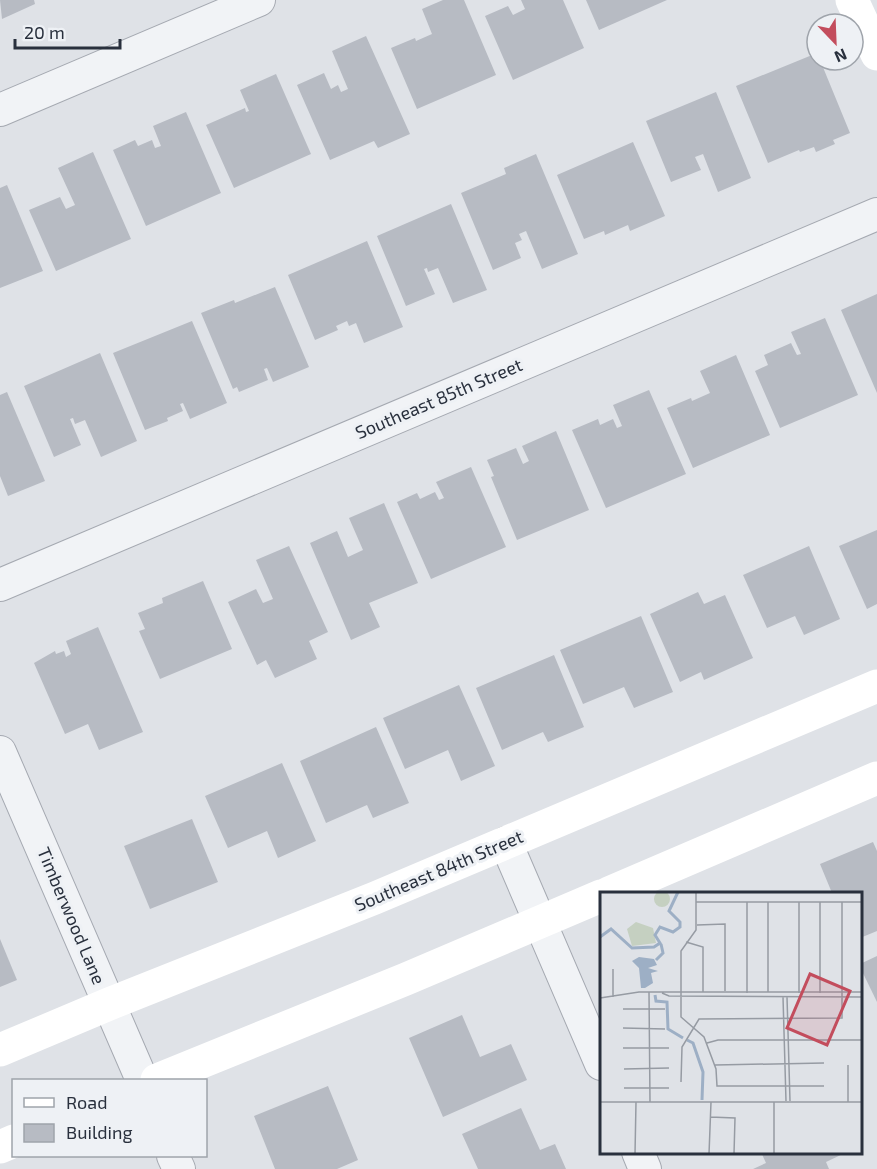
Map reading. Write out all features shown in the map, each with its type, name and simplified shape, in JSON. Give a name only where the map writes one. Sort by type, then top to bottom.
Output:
[{"type":"street","points":[[0,111],[259,0]]},
{"type":"street","points":[[852,0],[877,54]]},
{"type":"street","name":"Southeast 85th Street","points":[[0,585],[877,214]]},
{"type":"street","name":"Southeast 84th Street","points":[[0,1050],[363,903],[877,686]]},
{"type":"street","name":"Timberwood Lane","points":[[0,752],[142,1079]]},
{"type":"street","points":[[611,892],[877,778]]},
{"type":"street","points":[[506,843],[600,1062]]},
{"type":"street","points":[[159,1079],[600,897]]},
{"type":"street","points":[[639,1154],[645,1169]]},
{"type":"building","points":[[0,0],[34,0],[35,4],[2,19]]},
{"type":"building","points":[[443,0],[464,0],[496,75],[417,109],[391,48],[432,34],[422,9]]},
{"type":"building","points":[[521,0],[563,0],[584,48],[513,80],[485,16],[508,6],[513,15],[525,9]]},
{"type":"building","points":[[586,0],[667,0],[599,30]]},
{"type":"building","points":[[366,36],[410,134],[378,148],[374,141],[330,160],[297,85],[324,73],[331,89],[338,85],[341,92],[348,89],[332,51]]},
{"type":"building","points":[[805,58],[805,72],[825,72],[850,133],[833,140],[835,144],[816,152],[814,147],[800,152],[799,150],[768,163],[736,86]]},
{"type":"building","points":[[276,74],[311,154],[234,188],[206,125],[245,108],[246,112],[249,111],[240,90]]},
{"type":"building","points":[[716,92],[751,178],[718,192],[703,154],[695,157],[701,170],[671,182],[646,121]]},
{"type":"building","points":[[186,112],[221,193],[146,226],[113,150],[135,140],[138,146],[152,140],[155,148],[161,146],[153,126]]},
{"type":"building","points":[[633,142],[665,216],[630,231],[628,225],[605,235],[604,231],[584,239],[557,175]]},
{"type":"building","points":[[93,152],[131,239],[56,271],[29,210],[60,197],[66,209],[75,205],[58,168]]},
{"type":"building","points":[[536,154],[578,254],[542,269],[526,231],[519,234],[522,240],[515,243],[521,258],[493,270],[461,193],[506,174],[504,168]]},
{"type":"building","points":[[7,185],[43,271],[0,288],[0,188]]},
{"type":"building","points":[[451,204],[487,290],[453,303],[438,268],[428,272],[427,268],[424,269],[435,294],[406,306],[377,236]]},
{"type":"building","points":[[367,241],[403,327],[364,343],[356,323],[349,326],[347,321],[336,326],[338,330],[315,340],[288,275]]},
{"type":"building","points":[[275,287],[309,367],[273,382],[267,368],[264,369],[268,380],[239,392],[237,387],[233,389],[201,313],[234,300],[235,303]]},
{"type":"building","points":[[877,294],[877,393],[841,310]]},
{"type":"building","points":[[825,318],[858,395],[780,428],[755,371],[768,365],[764,355],[791,343],[797,355],[801,354],[791,332]]},
{"type":"building","points":[[192,321],[227,403],[190,419],[183,403],[180,404],[183,411],[167,418],[168,421],[145,430],[113,353]]},
{"type":"building","points":[[100,353],[137,441],[101,457],[85,420],[75,424],[73,418],[70,419],[81,445],[54,457],[24,386]]},
{"type":"building","points":[[736,355],[770,435],[693,468],[667,408],[710,393],[700,371]]},
{"type":"building","points":[[649,390],[686,474],[606,508],[572,430],[598,419],[600,425],[613,419],[617,428],[622,426],[613,405]]},
{"type":"building","points":[[7,392],[45,481],[8,496],[0,476],[0,395]]},
{"type":"building","points":[[556,431],[589,510],[517,540],[491,477],[494,476],[487,460],[516,448],[523,464],[529,461],[522,446]]},
{"type":"building","points":[[471,467],[506,547],[431,579],[397,502],[417,493],[420,499],[435,492],[439,500],[444,498],[436,482]]},
{"type":"building","points":[[384,503],[418,583],[369,603],[380,627],[351,640],[310,543],[337,531],[348,557],[363,550],[349,518]]},
{"type":"building","points":[[877,530],[877,604],[867,609],[839,546]]},
{"type":"building","points":[[289,546],[328,632],[309,641],[317,659],[275,678],[266,660],[257,665],[228,602],[256,589],[263,603],[273,599],[256,560]]},
{"type":"building","points":[[809,546],[840,619],[804,635],[795,616],[767,628],[743,575]]},
{"type":"building","points":[[203,581],[232,649],[160,679],[139,631],[145,629],[138,613],[163,603],[162,598]]},
{"type":"building","points":[[698,592],[704,604],[725,595],[753,658],[704,680],[701,672],[680,682],[650,614]]},
{"type":"building","points":[[641,616],[673,692],[634,708],[624,687],[583,704],[560,650]]},
{"type":"building","points":[[98,627],[143,732],[99,750],[88,724],[65,734],[34,663],[55,651],[56,654],[64,651],[66,657],[71,654],[66,641]]},
{"type":"building","points":[[554,655],[584,727],[548,742],[543,732],[502,750],[476,688]]},
{"type":"building","points":[[459,685],[495,766],[461,781],[448,750],[405,769],[383,718]]},
{"type":"building","points":[[376,727],[409,803],[373,818],[367,805],[326,823],[300,761]]},
{"type":"building","points":[[282,763],[316,841],[278,858],[267,831],[228,848],[205,796]]},
{"type":"building","points":[[192,819],[218,882],[150,909],[124,846]]},
{"type":"building","points":[[873,842],[877,851],[877,931],[862,937],[862,892],[832,892],[820,864]]},
{"type":"building","points":[[0,939],[17,980],[0,987]]},
{"type":"building","points":[[877,956],[877,1002],[862,971],[862,963]]},
{"type":"building","points":[[462,1015],[480,1057],[511,1044],[527,1080],[443,1117],[409,1038]]},
{"type":"building","points":[[328,1086],[358,1160],[337,1169],[275,1169],[254,1116]]},
{"type":"building","points":[[521,1108],[540,1150],[555,1144],[566,1169],[478,1169],[462,1134]]},
{"type":"building","points":[[762,1154],[843,1154],[826,1162],[829,1169],[753,1169],[766,1163]]}]
